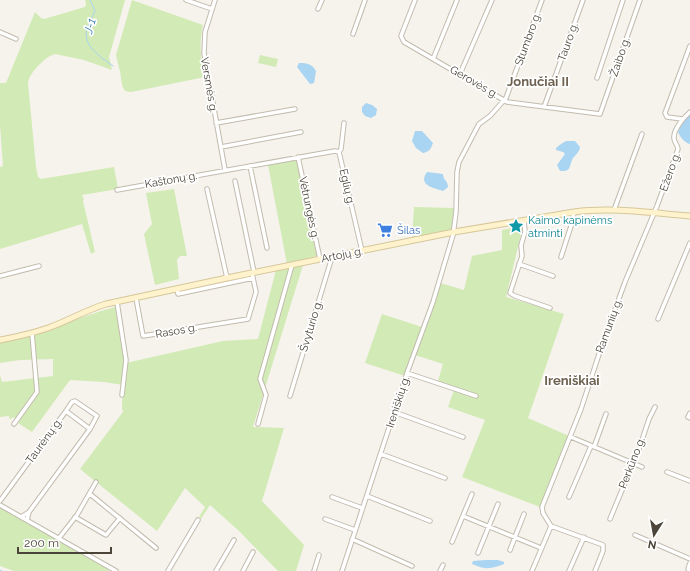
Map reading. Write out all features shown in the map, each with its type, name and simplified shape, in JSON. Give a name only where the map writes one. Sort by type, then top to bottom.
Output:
[{"type":"main road","name":"Artojų g.","points":[[0,340],[50,328],[91,309],[117,302],[227,278],[253,275],[320,259],[454,232],[592,210],[614,210],[690,216]]},
{"type":"street","points":[[186,0],[212,9]]},
{"type":"street","name":"Versmės g.","points":[[215,0],[204,32],[204,53],[226,170]]},
{"type":"street","points":[[318,9],[322,0]]},
{"type":"street","points":[[352,34],[365,0]]},
{"type":"street","name":"Gerovės g.","points":[[415,0],[401,36],[404,42],[500,96],[504,100],[490,116],[479,124],[459,162],[457,172],[454,232]]},
{"type":"street","points":[[433,59],[457,0]]},
{"type":"street","points":[[460,74],[492,0]]},
{"type":"street","name":"Stumbro g.","points":[[504,100],[542,0]]},
{"type":"street","name":"Tauro g.","points":[[544,107],[583,0]]},
{"type":"street","points":[[597,78],[623,0]]},
{"type":"street","name":"Žaibo g.","points":[[544,107],[600,114],[640,0]]},
{"type":"street","points":[[0,32],[16,39]]},
{"type":"street","points":[[682,119],[667,117],[665,113],[690,46]]},
{"type":"street","points":[[504,100],[544,107]]},
{"type":"street","points":[[216,123],[295,109]]},
{"type":"street","name":"Ežero g.","points":[[654,213],[678,149],[674,136],[682,119],[690,112]]},
{"type":"street","name":"Eglių g.","points":[[344,123],[341,149],[339,152],[362,251]]},
{"type":"street","points":[[221,147],[300,132]]},
{"type":"street","points":[[614,210],[642,134]]},
{"type":"street","name":"Kaštonų g.","points":[[117,190],[298,157],[335,151],[339,152]]},
{"type":"street","name":"Vėtrungės g.","points":[[298,157],[320,259]]},
{"type":"street","points":[[250,166],[267,248]]},
{"type":"street","points":[[177,289],[178,294],[253,275],[235,181]]},
{"type":"street","points":[[207,189],[227,278]]},
{"type":"street","points":[[561,257],[574,212]]},
{"type":"street","name":"Ramunių g.","points":[[551,526],[542,513],[542,507],[571,436],[626,282],[654,213]]},
{"type":"street","points":[[524,220],[525,232],[521,245],[522,256],[510,293],[550,308]]},
{"type":"street","name":"Ireniškių g.","points":[[342,571],[407,373],[433,302],[454,232]]},
{"type":"street","points":[[658,319],[690,243]]},
{"type":"street","name":"Švyturio g.","points":[[290,396],[332,257]]},
{"type":"street","points":[[519,264],[553,276]]},
{"type":"street","points":[[258,424],[266,395],[260,379],[292,265]]},
{"type":"street","points":[[0,276],[39,266]]},
{"type":"street","name":"Rasos g.","points":[[136,298],[143,336],[248,319],[256,292],[253,275]]},
{"type":"street","points":[[117,302],[126,360],[122,395]]},
{"type":"street","points":[[14,424],[37,392],[32,333]]},
{"type":"street","points":[[407,373],[476,396]]},
{"type":"street","points":[[27,520],[30,512],[90,429],[97,416],[75,401],[72,402],[66,411]]},
{"type":"street","name":"Perkūno g.","points":[[610,519],[655,407]]},
{"type":"street","name":"Taurėnų g.","points":[[0,501],[66,411],[90,429]]},
{"type":"street","points":[[394,412],[463,437]]},
{"type":"street","points":[[690,413],[688,417],[690,418]]},
{"type":"street","points":[[569,497],[606,414]]},
{"type":"street","points":[[571,436],[592,447],[642,467]]},
{"type":"street","points":[[381,454],[445,478]]},
{"type":"street","points":[[667,472],[690,481]]},
{"type":"street","points":[[59,538],[75,517],[96,482]]},
{"type":"street","points":[[90,494],[156,548]]},
{"type":"street","points":[[452,542],[472,494]]},
{"type":"street","points":[[366,496],[430,521]]},
{"type":"street","points":[[332,497],[362,508]]},
{"type":"street","points":[[478,552],[498,504]]},
{"type":"street","points":[[0,505],[116,571]]},
{"type":"street","points":[[21,517],[30,512]]},
{"type":"street","points":[[510,550],[524,514]]},
{"type":"street","points":[[463,516],[541,548]]},
{"type":"street","points":[[75,517],[106,535],[120,518]]},
{"type":"street","points":[[325,519],[355,530]]},
{"type":"street","points":[[168,571],[198,520]]},
{"type":"street","points":[[532,571],[551,526],[603,545],[604,547],[595,571]]},
{"type":"street","points":[[635,535],[690,559]]},
{"type":"street","points":[[569,571],[584,538]]},
{"type":"street","points":[[352,539],[412,566]]},
{"type":"street","points":[[216,571],[234,540]]},
{"type":"street","points":[[243,571],[254,552]]},
{"type":"street","points":[[314,571],[319,555]]},
{"type":"street","points":[[690,563],[688,569],[690,570]]},
{"type":"street","points":[[440,571],[443,565]]},
{"type":"green space","points":[[85,0],[125,0],[109,57],[112,70],[84,60],[55,54],[51,55],[38,66],[31,75],[28,83],[36,167],[38,177],[41,179],[114,167],[118,189],[82,195],[95,252],[91,254],[82,224],[0,249],[0,167],[3,166],[0,125],[0,83],[6,83],[35,12],[44,19],[85,7]]},
{"type":"green space","points":[[132,0],[203,25],[201,51],[205,77],[131,92],[125,91],[122,86],[116,55]]},
{"type":"green space","points":[[260,55],[278,59],[276,67],[258,63]]},
{"type":"green space","points":[[294,159],[297,161],[317,256],[287,264],[268,165]]},
{"type":"green space","points":[[174,189],[187,256],[180,256],[177,260],[179,279],[155,285],[144,234],[152,224],[146,193]]},
{"type":"green space","points":[[414,207],[454,208],[452,231],[412,239]]},
{"type":"green space","points":[[523,226],[506,297],[564,314],[528,418],[569,436],[540,507],[462,477],[485,420],[448,407],[455,387],[438,381],[443,364],[415,355],[440,283],[464,290],[472,256],[502,250],[502,230]]},
{"type":"green space","points":[[303,265],[253,427],[284,428],[262,501],[304,545],[296,571],[278,571],[239,531],[210,505],[201,519],[199,517],[205,507],[185,488],[157,531],[80,469],[123,412],[123,385],[104,382],[70,380],[32,432],[18,423],[19,422],[13,417],[10,420],[9,416],[0,417],[0,375],[2,382],[53,376],[53,359],[20,360],[0,363],[0,343],[115,307],[126,363],[223,341],[258,339],[276,270]]},
{"type":"green space","points":[[382,314],[422,327],[405,376],[365,363]]},
{"type":"green space","points":[[0,507],[109,569],[108,571],[14,571],[0,566]]},
{"type":"water","points":[[299,63],[309,64],[316,71],[314,83],[310,84],[297,67]]},
{"type":"water","points":[[366,103],[377,109],[376,115],[371,118],[365,116],[362,112],[362,107]]},
{"type":"water","points":[[690,115],[690,144],[683,140],[678,132],[683,121]]},
{"type":"water","points":[[415,131],[422,131],[433,143],[431,149],[425,153],[416,148],[412,141]]},
{"type":"water","points":[[566,141],[575,141],[580,147],[573,158],[570,168],[560,171],[557,165],[565,154],[556,150],[556,148]]},
{"type":"water","points":[[427,172],[443,174],[448,187],[443,191],[428,186],[424,180]]},
{"type":"water","points":[[498,560],[504,562],[504,564],[488,568],[472,564],[473,561]]},
{"type":"waterway","name":"J-1","points":[[90,0],[95,11],[87,29],[87,41],[98,55],[113,66]]},
{"type":"place","name":"Kaimo kapinėms atminti","points":[[516,226]]},
{"type":"place","name":"Šilas","points":[[385,230]]},
{"type":"district","name":"Jonučiai II","points":[[538,81]]},
{"type":"district","name":"Ireniškiai","points":[[572,380]]}]
